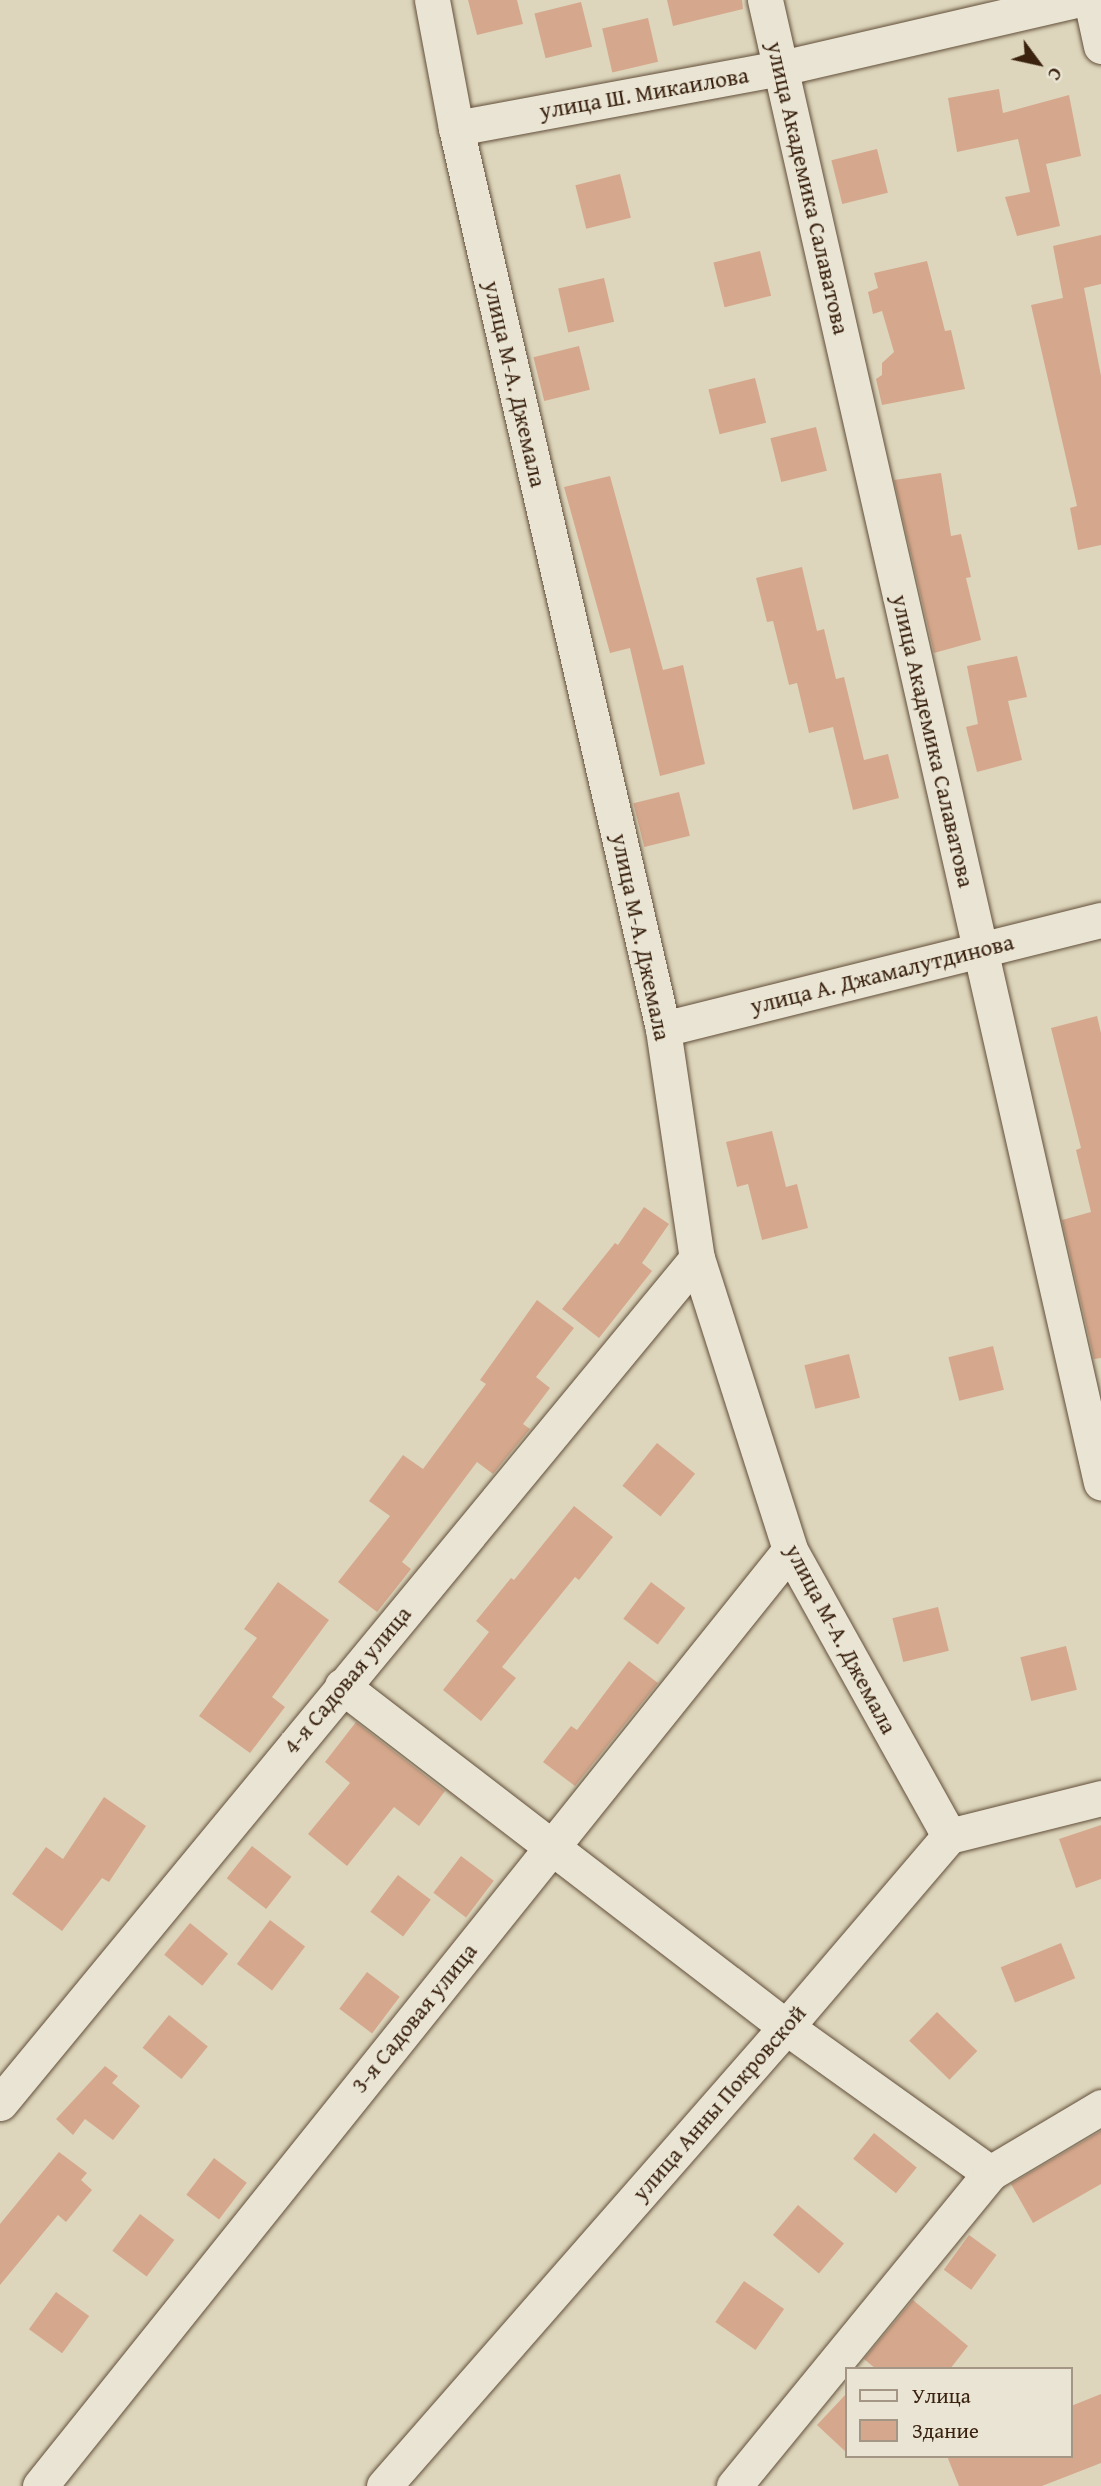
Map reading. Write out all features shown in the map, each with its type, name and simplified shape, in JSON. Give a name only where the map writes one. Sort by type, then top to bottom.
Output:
[{"type":"street","name":"улица М-А. Джемала","points":[[432,0],[456,128],[663,1029],[697,1258],[790,1550],[949,1836]]},
{"type":"street","name":"улица Академика Салаватова","points":[[765,0],[1101,1482]]},
{"type":"street","name":"улица Ш. Микаилова","points":[[456,128],[780,68],[1076,0]]},
{"type":"street","points":[[1091,0],[1101,46]]},
{"type":"street","name":"улица А. Джамалутдинова","points":[[663,1029],[1101,920]]},
{"type":"street","name":"4-я Садовая улица","points":[[0,2103],[697,1258]]},
{"type":"street","name":"3-я Садовая улица","points":[[40,2486],[790,1550]]},
{"type":"street","points":[[342,1686],[786,2027],[990,2173]]},
{"type":"street","points":[[949,1836],[1101,1798]]},
{"type":"street","name":"улица Анны Покровской","points":[[384,2486],[786,2027],[949,1836]]},
{"type":"street","points":[[734,2486],[990,2173],[1101,2106]]},
{"type":"building","points":[[468,0],[517,0],[523,24],[477,35]]},
{"type":"building","points":[[667,0],[742,0],[743,9],[673,26]]},
{"type":"building","points":[[581,2],[592,47],[546,58],[534,14]]},
{"type":"building","points":[[648,18],[658,62],[612,72],[602,29]]},
{"type":"building","points":[[999,89],[1003,113],[1069,95],[1081,156],[1046,164],[1060,226],[1017,236],[1005,197],[1030,192],[1018,139],[957,152],[948,98]]},
{"type":"building","points":[[877,149],[888,193],[842,204],[831,160]]},
{"type":"building","points":[[620,174],[631,218],[586,229],[575,185]]},
{"type":"building","points":[[1101,235],[1101,284],[1084,288],[1101,376],[1101,545],[1078,550],[1070,508],[1077,506],[1031,305],[1063,298],[1053,246]]},
{"type":"building","points":[[760,251],[771,296],[725,307],[713,263]]},
{"type":"building","points":[[927,261],[945,331],[951,330],[965,389],[882,405],[876,379],[882,375],[882,363],[894,352],[882,311],[873,314],[868,292],[878,288],[874,273]]},
{"type":"building","points":[[604,278],[614,322],[568,332],[558,289]]},
{"type":"building","points":[[579,346],[590,390],[544,401],[533,357]]},
{"type":"building","points":[[755,378],[766,423],[720,434],[708,390]]},
{"type":"building","points":[[816,427],[827,471],[781,482],[770,438]]},
{"type":"building","points":[[941,473],[951,536],[961,534],[971,577],[966,578],[981,640],[934,653],[894,480]]},
{"type":"building","points":[[610,476],[663,670],[683,665],[705,764],[660,776],[630,648],[610,653],[564,487]]},
{"type":"building","points":[[802,567],[817,631],[824,629],[836,679],[844,677],[864,760],[888,754],[899,798],[853,810],[833,727],[809,733],[797,683],[789,685],[773,621],[767,622],[756,578]]},
{"type":"building","points":[[1017,656],[1027,697],[1008,701],[1022,760],[977,772],[966,727],[978,724],[967,666]]},
{"type":"building","points":[[679,792],[690,836],[644,847],[633,803]]},
{"type":"building","points":[[1097,1016],[1101,1033],[1101,1358],[1094,1359],[1062,1220],[1091,1212],[1076,1150],[1081,1148],[1051,1028]]},
{"type":"building","points":[[772,1131],[786,1187],[797,1184],[808,1228],[762,1240],[748,1184],[737,1187],[726,1142]]},
{"type":"building","points":[[644,1207],[669,1224],[642,1263],[652,1271],[599,1338],[562,1309],[615,1243],[618,1245]]},
{"type":"building","points":[[537,1300],[574,1328],[536,1377],[550,1388],[523,1424],[530,1429],[493,1474],[477,1462],[402,1562],[411,1569],[377,1612],[338,1582],[390,1516],[369,1501],[403,1455],[423,1469],[486,1384],[480,1380]]},
{"type":"building","points":[[993,1346],[1004,1390],[959,1401],[948,1357]]},
{"type":"building","points":[[849,1354],[860,1398],[815,1409],[804,1365]]},
{"type":"building","points":[[657,1443],[695,1474],[660,1517],[622,1486]]},
{"type":"building","points":[[574,1506],[613,1537],[579,1580],[575,1577],[502,1667],[516,1678],[481,1721],[443,1690],[489,1632],[476,1621],[511,1578],[514,1580]]},
{"type":"building","points":[[278,1582],[329,1620],[272,1697],[285,1707],[250,1753],[199,1716],[257,1638],[244,1629]]},
{"type":"building","points":[[651,1582],[685,1608],[658,1645],[623,1619]]},
{"type":"building","points":[[938,1607],[949,1651],[903,1662],[892,1618]]},
{"type":"building","points":[[1066,1646],[1077,1690],[1031,1701],[1020,1657]]},
{"type":"building","points":[[629,1661],[658,1683],[575,1786],[543,1762],[571,1726],[577,1730]]},
{"type":"building","points":[[356,1722],[445,1791],[419,1826],[394,1807],[347,1866],[308,1834],[350,1783],[325,1762]]},
{"type":"building","points":[[104,1797],[146,1826],[109,1882],[102,1878],[62,1931],[12,1894],[46,1847],[63,1859]]},
{"type":"building","points":[[1101,1825],[1101,1879],[1076,1888],[1059,1839]]},
{"type":"building","points":[[252,1846],[291,1877],[266,1909],[227,1878]]},
{"type":"building","points":[[461,1856],[494,1881],[466,1917],[433,1893]]},
{"type":"building","points":[[398,1875],[431,1900],[403,1936],[370,1912]]},
{"type":"building","points":[[270,1920],[305,1946],[272,1990],[237,1964]]},
{"type":"building","points":[[190,1923],[228,1954],[202,1986],[164,1955]]},
{"type":"building","points":[[1061,1943],[1075,1978],[1015,2003],[1001,1967]]},
{"type":"building","points":[[367,1972],[400,1997],[372,2033],[339,2009]]},
{"type":"building","points":[[937,2012],[977,2051],[949,2080],[909,2041]]},
{"type":"building","points":[[169,2015],[208,2046],[181,2079],[143,2048]]},
{"type":"building","points":[[105,2066],[118,2076],[112,2083],[140,2106],[113,2140],[85,2119],[73,2135],[56,2119]]},
{"type":"building","points":[[1101,2131],[1101,2184],[1033,2223],[1011,2184]]},
{"type":"building","points":[[874,2133],[917,2168],[896,2193],[853,2159]]},
{"type":"building","points":[[59,2152],[87,2173],[81,2180],[92,2190],[66,2222],[58,2215],[0,2285],[0,2224]]},
{"type":"building","points":[[214,2158],[247,2183],[219,2219],[186,2195]]},
{"type":"building","points":[[798,2205],[844,2244],[819,2273],[773,2235]]},
{"type":"building","points":[[140,2214],[174,2240],[147,2277],[112,2251]]},
{"type":"building","points":[[969,2235],[997,2255],[971,2290],[944,2270]]},
{"type":"building","points":[[744,2281],[784,2309],[755,2350],[715,2322]]},
{"type":"building","points":[[56,2292],[89,2316],[62,2353],[29,2329]]},
{"type":"building","points":[[913,2300],[968,2346],[952,2367],[874,2367],[864,2359]]},
{"type":"building","points":[[846,2394],[846,2452],[817,2425]]},
{"type":"building","points":[[1101,2394],[1101,2463],[1042,2486],[959,2486],[948,2458],[1073,2458],[1073,2405]]}]
